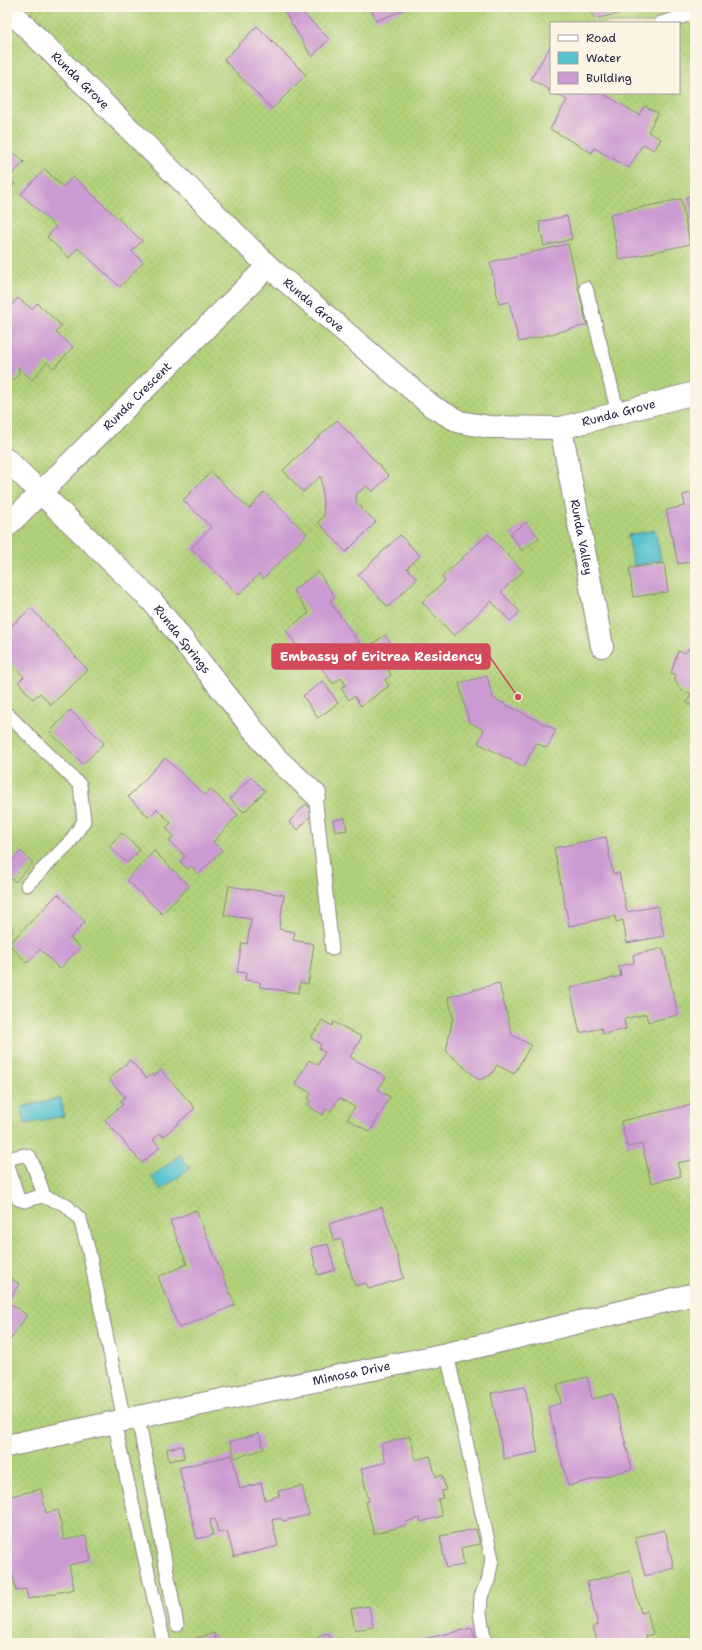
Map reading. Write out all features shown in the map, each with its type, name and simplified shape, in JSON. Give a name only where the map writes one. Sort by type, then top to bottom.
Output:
[{"type":"street","name":"Runda Grove","points":[[7,8],[268,266],[433,407],[460,422],[489,427],[561,428],[695,393]]},
{"type":"street","name":"Runda Crescent","points":[[7,526],[268,266]]},
{"type":"street","name":"Runda Valley","points":[[561,428],[602,646]]},
{"type":"street","name":"Runda Springs","points":[[7,460],[152,601],[275,757],[316,794]]},
{"type":"street","name":"Mimosa Drive","points":[[7,1446],[447,1354],[695,1294]]},
{"type":"lane","points":[[664,22],[695,13]]},
{"type":"lane","points":[[586,288],[618,413]]},
{"type":"lane","points":[[7,714],[80,785],[84,821],[70,842],[27,885]]},
{"type":"lane","points":[[316,794],[332,949]]},
{"type":"lane","points":[[41,1196],[65,1204],[80,1219],[89,1252],[126,1420],[177,1625]]},
{"type":"lane","points":[[447,1354],[492,1559],[488,1581],[481,1596],[480,1613],[485,1643]]},
{"type":"lane","points":[[126,1420],[164,1643]]},
{"type":"green space","points":[[7,7],[695,7],[695,1643],[7,1643]]},
{"type":"water","points":[[655,530],[661,560],[634,566],[628,535]]},
{"type":"water","points":[[61,1098],[64,1116],[25,1124],[21,1107]]},
{"type":"water","points":[[180,1155],[190,1168],[161,1190],[151,1177]]},
{"type":"building","points":[[285,7],[297,7],[329,39],[312,57],[284,11]]},
{"type":"building","points":[[370,7],[411,7],[376,21]]},
{"type":"building","points":[[591,7],[633,7],[634,10],[594,19]]},
{"type":"building","points":[[257,26],[306,75],[272,109],[224,60]]},
{"type":"building","points":[[550,47],[550,90],[531,79]]},
{"type":"building","points":[[557,94],[604,94],[639,115],[644,106],[658,113],[648,132],[661,139],[654,150],[643,144],[629,168],[594,148],[592,153],[550,129],[567,100]]},
{"type":"building","points":[[7,145],[24,162],[9,178],[15,184],[7,192]]},
{"type":"building","points":[[45,169],[63,187],[73,176],[142,241],[132,251],[143,262],[120,287],[78,248],[69,258],[47,237],[56,227],[21,194]]},
{"type":"building","points":[[695,195],[695,228],[693,228],[686,197]]},
{"type":"building","points":[[681,199],[690,244],[619,260],[610,214]]},
{"type":"building","points":[[567,216],[572,239],[544,246],[539,222]]},
{"type":"building","points":[[568,244],[587,325],[519,342],[509,302],[499,304],[490,262]]},
{"type":"building","points":[[18,298],[32,309],[37,303],[62,326],[56,332],[73,347],[54,368],[47,362],[32,380],[18,367],[19,373],[15,379],[7,382],[7,310]]},
{"type":"building","points":[[337,420],[389,476],[372,492],[367,486],[356,494],[357,503],[376,522],[346,552],[318,522],[324,516],[321,476],[303,492],[283,470]]},
{"type":"building","points":[[211,472],[249,509],[264,492],[307,534],[263,579],[259,574],[239,595],[191,548],[211,527],[183,500]]},
{"type":"building","points":[[695,492],[694,568],[693,561],[678,564],[666,510],[685,506],[683,495]]},
{"type":"building","points":[[526,522],[539,538],[522,551],[510,534]]},
{"type":"building","points":[[488,534],[523,571],[501,592],[520,612],[510,621],[491,601],[454,636],[422,602],[445,581],[442,577]]},
{"type":"building","points":[[400,535],[420,556],[407,568],[417,579],[388,607],[358,575]]},
{"type":"building","points":[[664,563],[668,592],[633,597],[629,568]]},
{"type":"building","points":[[318,572],[335,597],[330,601],[364,650],[385,635],[403,661],[388,671],[391,675],[385,680],[389,686],[361,706],[354,696],[349,700],[341,688],[346,685],[341,678],[333,684],[310,651],[304,656],[286,630],[309,613],[293,590]]},
{"type":"building","points":[[31,608],[88,670],[51,705],[40,693],[33,699],[18,682],[24,677],[7,658],[7,630]]},
{"type":"building","points":[[695,641],[695,707],[687,703],[691,694],[681,690],[675,681],[675,674],[671,673],[678,651],[685,653]]},
{"type":"building","points":[[487,676],[493,698],[556,730],[547,748],[536,743],[524,767],[478,743],[484,730],[469,722],[459,683]]},
{"type":"building","points":[[323,681],[338,703],[318,718],[303,696]]},
{"type":"building","points":[[70,710],[104,743],[83,764],[50,732]]},
{"type":"building","points":[[165,758],[205,795],[210,789],[238,815],[213,842],[222,850],[199,874],[191,866],[188,869],[180,862],[185,856],[169,841],[174,836],[166,828],[171,823],[157,809],[149,817],[128,797]]},
{"type":"building","points":[[251,777],[265,791],[244,812],[230,799]]},
{"type":"building","points":[[306,804],[314,812],[298,830],[289,822]]},
{"type":"building","points":[[345,818],[347,830],[335,832],[333,820]]},
{"type":"building","points":[[122,833],[140,850],[127,863],[109,846]]},
{"type":"building","points":[[606,837],[613,874],[619,873],[627,912],[658,906],[664,936],[627,943],[623,920],[616,922],[615,916],[569,926],[554,848]]},
{"type":"building","points":[[21,851],[33,863],[15,882],[7,874],[7,865]]},
{"type":"building","points":[[154,851],[189,886],[162,914],[127,880]]},
{"type":"building","points":[[229,886],[284,895],[279,929],[295,932],[293,940],[314,944],[308,984],[300,982],[298,993],[260,987],[260,982],[245,980],[246,973],[237,972],[242,943],[247,944],[251,919],[224,915]]},
{"type":"building","points":[[58,894],[85,922],[70,938],[80,947],[60,969],[40,949],[27,963],[9,944]]},
{"type":"building","points":[[663,948],[678,1015],[648,1022],[646,1014],[624,1019],[626,1029],[603,1034],[601,1028],[580,1033],[570,988],[621,976],[619,966],[634,963],[633,955]]},
{"type":"building","points":[[499,983],[512,1035],[531,1045],[514,1074],[497,1065],[491,1075],[479,1080],[446,1051],[453,1017],[448,997]]},
{"type":"building","points":[[322,1020],[332,1026],[334,1022],[362,1037],[350,1057],[386,1077],[378,1090],[390,1097],[370,1132],[347,1119],[355,1107],[339,1098],[330,1112],[326,1109],[323,1115],[308,1106],[310,1101],[308,1099],[311,1093],[295,1084],[309,1060],[318,1065],[325,1052],[319,1049],[321,1044],[311,1038]]},
{"type":"building","points":[[130,1060],[146,1078],[152,1074],[154,1076],[161,1070],[195,1108],[163,1137],[160,1133],[153,1140],[160,1147],[142,1163],[105,1120],[123,1104],[120,1101],[125,1097],[109,1079]]},
{"type":"building","points":[[695,1104],[695,1172],[692,1160],[677,1163],[681,1176],[651,1183],[642,1144],[627,1147],[621,1121]]},
{"type":"building","points":[[382,1207],[404,1278],[369,1289],[366,1283],[355,1286],[341,1239],[334,1241],[329,1224]]},
{"type":"building","points":[[196,1210],[235,1305],[179,1328],[158,1277],[187,1264],[170,1221]]},
{"type":"building","points":[[328,1244],[335,1270],[318,1275],[311,1248]]},
{"type":"building","points":[[7,1276],[19,1284],[8,1302],[27,1315],[11,1339],[7,1336]]},
{"type":"building","points":[[587,1377],[592,1399],[613,1394],[632,1469],[568,1486],[548,1407],[561,1403],[557,1384]]},
{"type":"building","points":[[525,1387],[538,1452],[504,1459],[491,1393]]},
{"type":"building","points":[[259,1433],[264,1449],[235,1458],[230,1442]]},
{"type":"building","points":[[410,1436],[416,1460],[430,1456],[436,1477],[442,1475],[446,1490],[442,1491],[443,1498],[438,1499],[442,1516],[421,1522],[420,1518],[406,1522],[407,1525],[374,1534],[366,1502],[369,1501],[361,1469],[386,1462],[381,1444]]},
{"type":"building","points":[[182,1446],[184,1458],[169,1461],[167,1449]]},
{"type":"building","points":[[232,1455],[240,1489],[261,1483],[265,1500],[279,1496],[278,1491],[302,1486],[309,1515],[283,1521],[281,1518],[272,1520],[278,1546],[234,1557],[227,1531],[218,1533],[215,1519],[210,1520],[213,1535],[197,1539],[179,1468]]},
{"type":"building","points":[[41,1489],[46,1513],[58,1510],[64,1540],[86,1536],[91,1560],[69,1565],[74,1589],[28,1599],[26,1589],[16,1591],[11,1567],[7,1568],[7,1497]]},
{"type":"building","points":[[476,1529],[480,1544],[461,1548],[464,1565],[446,1568],[440,1536]]},
{"type":"building","points":[[665,1530],[674,1568],[645,1576],[635,1537]]},
{"type":"building","points":[[630,1571],[641,1613],[647,1611],[653,1634],[646,1636],[648,1643],[598,1643],[593,1627],[598,1625],[587,1582]]},
{"type":"building","points":[[369,1606],[373,1627],[355,1630],[351,1609]]},
{"type":"building","points":[[472,1628],[476,1643],[411,1642]]},
{"type":"building","points":[[214,1633],[217,1643],[194,1643],[193,1639]]},
{"type":"building","points":[[329,1633],[332,1643],[320,1643],[318,1636]]},
{"type":"place","name":"Embassy of Eritrea Residency","points":[[518,697]]}]
